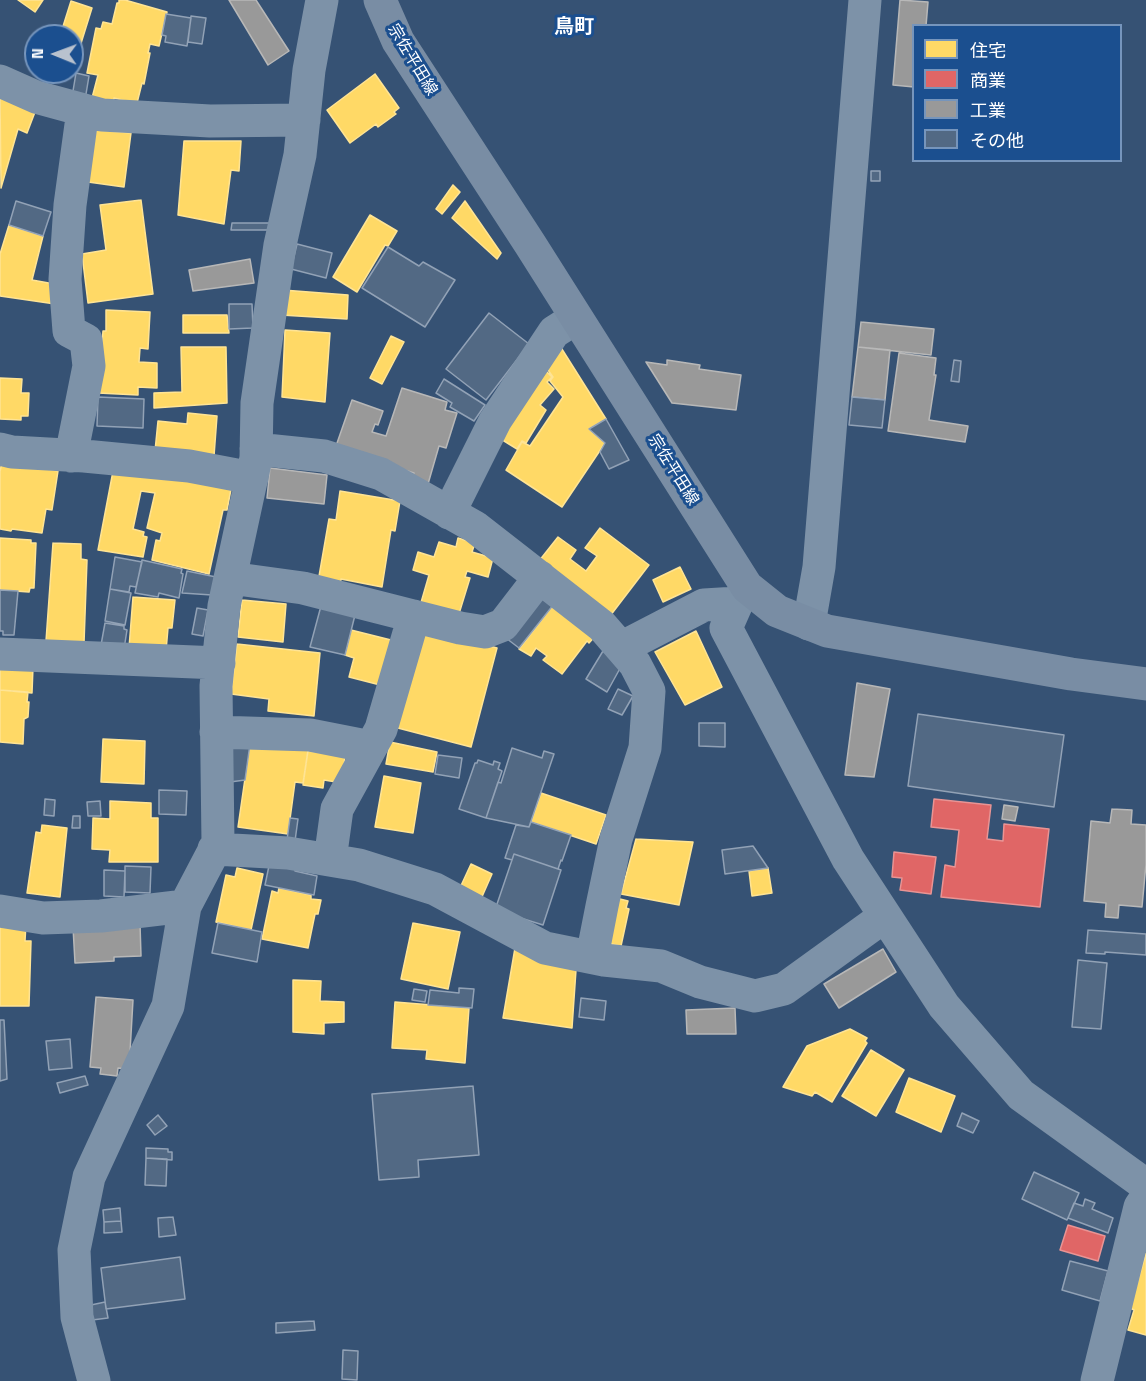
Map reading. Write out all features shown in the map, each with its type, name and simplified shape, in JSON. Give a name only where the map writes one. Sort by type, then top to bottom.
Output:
[{"type":"main road","name":"宗佐平田線","points":[[380,0],[398,41],[576,318],[742,595],[827,631],[1071,674],[1146,684]]},
{"type":"street","points":[[94,1381],[77,1317],[74,1250],[89,1177],[168,1006],[185,906],[218,843],[216,686],[224,606],[254,464],[257,403],[276,267],[300,155],[309,70],[322,0]]},
{"type":"street","points":[[809,624],[819,567],[866,0]]},
{"type":"street","points":[[0,81],[36,97],[102,116],[210,121],[304,120]]},
{"type":"street","points":[[71,456],[89,366],[86,340],[69,331],[65,279],[70,205],[83,110]]},
{"type":"street","points":[[449,513],[495,421],[554,332],[576,318]]},
{"type":"street","points":[[0,449],[12,452],[189,466],[254,464],[324,456],[381,474],[475,527],[602,626],[635,664],[649,692],[645,747],[616,839],[592,957]]},
{"type":"street","points":[[230,578],[303,588],[460,628],[485,632],[502,625],[540,577]]},
{"type":"street","points":[[621,648],[704,605],[742,595]]},
{"type":"street","points":[[742,595],[726,628],[848,859],[944,1006],[1021,1095],[1146,1185]]},
{"type":"street","points":[[330,860],[337,809],[381,729],[414,616]]},
{"type":"street","points":[[0,654],[219,663]]},
{"type":"street","points":[[216,732],[310,735],[371,747]]},
{"type":"street","points":[[214,849],[288,853],[359,866],[435,889],[545,948],[661,966],[700,982],[755,996],[784,989],[885,916]]},
{"type":"street","points":[[0,911],[43,918],[101,916],[185,906]]},
{"type":"street","points":[[1097,1381],[1140,1207],[1146,1198]]},
{"type":"building: 住宅","points":[[18,0],[43,0],[35,12]]},
{"type":"building: 住宅","points":[[119,0],[167,12],[159,46],[150,44],[144,84],[142,83],[136,107],[114,98],[113,103],[92,98],[98,75],[87,73],[96,28],[101,29],[103,22],[112,24]]},
{"type":"building: 住宅","points":[[71,1],[92,8],[84,34],[84,24],[64,24]]},
{"type":"building: 住宅","points":[[375,74],[399,108],[394,112],[396,114],[378,127],[376,124],[350,143],[327,110]]},
{"type":"building: 住宅","points":[[0,97],[35,112],[27,133],[18,129],[1,188]]},
{"type":"building: 住宅","points":[[96,130],[131,133],[124,187],[88,182]]},
{"type":"building: 住宅","points":[[184,141],[241,141],[239,171],[231,170],[224,224],[178,215]]},
{"type":"building: 住宅","points":[[453,185],[460,192],[442,214],[436,209]]},
{"type":"building: 住宅","points":[[141,200],[153,294],[88,303],[82,254],[106,250],[100,205]]},
{"type":"building: 住宅","points":[[465,201],[501,253],[497,259],[452,218]]},
{"type":"building: 住宅","points":[[370,215],[397,231],[388,246],[385,245],[357,292],[333,277]]},
{"type":"building: 住宅","points":[[9,225],[43,236],[32,280],[60,285],[62,305],[0,296],[0,254]]},
{"type":"building: 住宅","points":[[283,290],[348,295],[347,319],[281,315]]},
{"type":"building: 住宅","points":[[106,310],[150,312],[148,349],[140,348],[139,362],[157,363],[157,388],[138,387],[138,395],[98,393],[103,331],[106,331]]},
{"type":"building: 住宅","points":[[183,315],[227,315],[229,333],[183,333]]},
{"type":"building: 住宅","points":[[285,330],[330,333],[325,402],[282,397]]},
{"type":"building: 住宅","points":[[391,336],[404,342],[382,384],[370,378]]},
{"type":"building: 住宅","points":[[560,346],[606,419],[589,429],[605,443],[562,507],[506,470],[522,442],[530,446],[563,397],[550,381],[553,377],[543,363]]},
{"type":"building: 住宅","points":[[181,347],[226,347],[227,403],[154,408],[154,393],[182,392]]},
{"type":"building: 住宅","points":[[539,364],[552,377],[547,382],[554,389],[540,405],[546,410],[526,443],[522,441],[517,449],[496,436]]},
{"type":"building: 住宅","points":[[0,378],[22,379],[21,393],[29,393],[28,416],[21,416],[21,420],[0,419]]},
{"type":"building: 住宅","points":[[188,413],[217,416],[214,456],[155,451],[158,421],[187,424]]},
{"type":"building: 住宅","points":[[2,461],[58,471],[52,510],[46,509],[42,533],[0,529]]},
{"type":"building: 住宅","points":[[114,466],[232,484],[227,510],[223,510],[209,574],[152,560],[156,540],[160,541],[162,533],[147,528],[155,493],[141,491],[133,529],[144,532],[143,536],[147,537],[143,557],[98,550]]},
{"type":"building: 住宅","points":[[340,491],[400,501],[395,531],[391,530],[382,587],[341,579],[340,585],[318,582],[329,519],[336,520]]},
{"type":"building: 住宅","points":[[600,528],[649,565],[610,616],[539,561],[558,537],[576,550],[570,559],[586,571],[597,556],[585,548]]},
{"type":"building: 住宅","points":[[0,538],[31,540],[31,543],[36,543],[34,588],[30,588],[29,592],[0,590]]},
{"type":"building: 住宅","points":[[458,538],[475,543],[472,552],[493,558],[488,577],[467,571],[465,577],[470,578],[458,617],[420,606],[429,575],[413,570],[418,552],[434,557],[439,542],[456,547]]},
{"type":"building: 住宅","points":[[53,543],[81,544],[81,559],[87,560],[84,643],[46,641]]},
{"type":"building: 住宅","points":[[680,567],[691,589],[663,602],[653,580]]},
{"type":"building: 住宅","points":[[133,597],[175,600],[172,628],[168,628],[166,651],[129,648]]},
{"type":"building: 住宅","points":[[242,600],[286,604],[283,642],[238,637]]},
{"type":"building: 住宅","points":[[554,604],[597,634],[589,643],[587,641],[562,674],[543,660],[547,656],[536,648],[531,656],[519,649]]},
{"type":"building: 住宅","points":[[420,627],[497,648],[471,747],[394,727]]},
{"type":"building: 住宅","points":[[351,630],[395,641],[384,686],[349,677],[354,658],[345,655]]},
{"type":"building: 住宅","points":[[696,631],[722,687],[685,705],[655,652]]},
{"type":"building: 住宅","points":[[237,644],[320,653],[314,716],[268,711],[269,699],[231,694]]},
{"type":"building: 住宅","points":[[0,665],[33,667],[32,693],[0,690]]},
{"type":"building: 住宅","points":[[0,690],[28,692],[28,717],[24,719],[23,744],[0,742]]},
{"type":"building: 住宅","points":[[103,739],[145,741],[144,784],[101,782]]},
{"type":"building: 住宅","points":[[390,742],[437,752],[433,772],[386,764]]},
{"type":"building: 住宅","points":[[250,744],[308,750],[303,783],[295,782],[288,834],[238,827]]},
{"type":"building: 住宅","points":[[308,751],[345,756],[342,783],[324,780],[323,788],[303,785]]},
{"type":"building: 住宅","points":[[384,776],[421,783],[413,833],[375,827]]},
{"type":"building: 住宅","points":[[541,793],[606,815],[596,844],[531,822]]},
{"type":"building: 住宅","points":[[110,801],[151,803],[151,818],[158,818],[158,862],[109,862],[110,850],[92,849],[93,818],[110,819]]},
{"type":"building: 住宅","points":[[42,825],[67,828],[60,897],[27,893],[36,832],[41,833]]},
{"type":"building: 住宅","points":[[636,839],[693,842],[679,905],[621,894]]},
{"type":"building: 住宅","points":[[471,864],[492,874],[481,899],[459,890]]},
{"type":"building: 住宅","points":[[237,868],[263,874],[251,930],[216,922],[226,875],[235,877]]},
{"type":"building: 住宅","points":[[768,868],[772,893],[752,896],[749,871]]},
{"type":"building: 住宅","points":[[279,888],[311,895],[311,899],[321,900],[318,914],[315,914],[308,948],[262,939],[272,891],[278,893]]},
{"type":"building: 住宅","points":[[612,897],[628,901],[626,908],[629,909],[621,946],[602,942]]},
{"type":"building: 住宅","points":[[0,922],[26,923],[25,941],[31,941],[29,1006],[0,1006]]},
{"type":"building: 住宅","points":[[413,923],[460,932],[448,989],[401,979]]},
{"type":"building: 住宅","points":[[515,948],[576,970],[572,1028],[503,1018]]},
{"type":"building: 住宅","points":[[293,980],[321,981],[320,1001],[344,1002],[344,1022],[324,1023],[324,1034],[293,1032]]},
{"type":"building: 住宅","points":[[395,1002],[469,1008],[465,1063],[426,1059],[427,1050],[392,1048]]},
{"type":"building: 住宅","points":[[850,1029],[867,1038],[865,1041],[867,1043],[832,1102],[815,1092],[812,1096],[783,1087],[807,1046]]},
{"type":"building: 住宅","points":[[871,1050],[904,1070],[876,1116],[842,1096]]},
{"type":"building: 住宅","points":[[909,1078],[955,1096],[941,1132],[896,1112]]},
{"type":"building: 住宅","points":[[1146,1253],[1146,1335],[1128,1330],[1134,1310],[1130,1308]]},
{"type":"building: 商業","points":[[934,799],[991,805],[987,839],[1003,841],[1004,824],[1049,829],[1040,907],[941,897],[945,865],[955,867],[959,830],[931,827]]},
{"type":"building: 商業","points":[[894,852],[936,857],[931,894],[900,890],[902,878],[892,877]]},
{"type":"building: 商業","points":[[1068,1225],[1105,1236],[1098,1261],[1060,1250]]},
{"type":"building: 工業","points":[[229,0],[256,0],[289,51],[268,65]]},
{"type":"building: 工業","points":[[900,0],[928,2],[926,24],[912,24],[912,87],[893,85]]},
{"type":"building: 工業","points":[[250,259],[254,283],[193,291],[189,270]]},
{"type":"building: 工業","points":[[861,322],[934,329],[931,355],[858,347]]},
{"type":"building: 工業","points":[[858,347],[890,350],[885,400],[852,397]]},
{"type":"building: 工業","points":[[899,353],[936,358],[934,375],[936,375],[929,420],[968,426],[965,442],[888,431]]},
{"type":"building: 工業","points":[[667,360],[700,365],[699,369],[741,375],[736,410],[672,403],[646,362],[667,365]]},
{"type":"building: 工業","points":[[402,388],[447,402],[445,410],[457,413],[446,448],[439,446],[428,484],[412,479],[414,473],[336,446],[352,400],[383,411],[378,425],[375,424],[372,432],[386,436]]},
{"type":"building: 工業","points":[[270,468],[327,475],[324,504],[267,498]]},
{"type":"building: 工業","points":[[857,683],[890,689],[874,777],[845,775]]},
{"type":"building: 工業","points":[[1004,805],[1018,807],[1015,821],[1002,819]]},
{"type":"building: 工業","points":[[1112,809],[1132,810],[1131,824],[1146,825],[1146,864],[1142,907],[1119,905],[1118,918],[1105,917],[1106,903],[1084,901],[1091,821],[1110,823]]},
{"type":"building: 工業","points":[[140,924],[141,956],[114,957],[114,961],[75,963],[73,927]]},
{"type":"building: 工業","points":[[883,949],[896,972],[839,1008],[824,984]]},
{"type":"building: 工業","points":[[96,997],[133,1000],[129,1069],[118,1068],[117,1076],[100,1074],[101,1068],[90,1067]]},
{"type":"building: 工業","points":[[735,1008],[736,1034],[687,1034],[686,1010]]},
{"type":"building: その他","points":[[166,14],[191,18],[187,46],[165,42],[166,36],[162,35]]},
{"type":"building: その他","points":[[191,16],[206,18],[202,44],[188,42]]},
{"type":"building: その他","points":[[84,75],[89,76],[85,100],[72,97],[74,84],[84,84]]},
{"type":"building: その他","points":[[871,171],[880,171],[880,181],[871,181]]},
{"type":"building: その他","points":[[16,201],[51,212],[43,236],[9,225]]},
{"type":"building: その他","points":[[232,223],[270,223],[269,230],[231,230]]},
{"type":"building: その他","points":[[297,244],[332,253],[326,278],[291,269]]},
{"type":"building: その他","points":[[388,247],[419,266],[423,262],[455,280],[425,327],[362,288]]},
{"type":"building: その他","points":[[229,304],[252,304],[253,328],[229,329]]},
{"type":"building: その他","points":[[489,313],[529,344],[486,400],[446,369]]},
{"type":"building: その他","points":[[954,360],[961,361],[959,382],[951,381]]},
{"type":"building: その他","points":[[444,379],[485,405],[474,421],[450,407],[452,403],[436,393]]},
{"type":"building: その他","points":[[98,397],[144,399],[143,428],[97,426]]},
{"type":"building: その他","points":[[852,397],[885,400],[882,428],[849,425]]},
{"type":"building: その他","points":[[606,419],[629,460],[609,469],[600,452],[605,443],[589,429]]},
{"type":"building: その他","points":[[115,557],[142,562],[136,587],[130,586],[129,592],[110,589]]},
{"type":"building: その他","points":[[142,560],[182,569],[179,598],[159,593],[158,597],[135,593]]},
{"type":"building: その他","points":[[187,571],[216,577],[212,595],[182,593]]},
{"type":"building: その他","points":[[110,589],[131,593],[125,625],[105,621]]},
{"type":"building: その他","points":[[0,590],[18,591],[14,635],[3,635],[3,631],[0,631]]},
{"type":"building: その他","points":[[539,593],[554,604],[519,648],[502,635]]},
{"type":"building: その他","points":[[321,606],[355,615],[345,655],[310,647]]},
{"type":"building: その他","points":[[197,608],[208,610],[203,636],[192,634]]},
{"type":"building: その他","points":[[105,623],[124,626],[127,630],[124,649],[101,645]]},
{"type":"building: その他","points":[[603,651],[623,663],[607,692],[586,679]]},
{"type":"building: その他","points":[[618,689],[633,696],[622,715],[608,709]]},
{"type":"building: その他","points":[[918,714],[1064,735],[1054,807],[908,786]]},
{"type":"building: その他","points":[[699,723],[725,723],[725,747],[699,746]]},
{"type":"building: その他","points":[[250,744],[245,780],[230,782],[226,747]]},
{"type":"building: その他","points":[[512,748],[542,758],[544,751],[554,754],[529,827],[486,818],[498,782],[501,783]]},
{"type":"building: その他","points":[[438,755],[462,758],[459,778],[435,774]]},
{"type":"building: その他","points":[[478,760],[493,765],[494,761],[500,763],[498,769],[502,771],[486,818],[459,809]]},
{"type":"building: その他","points":[[159,790],[187,791],[186,815],[159,814]]},
{"type":"building: その他","points":[[45,799],[55,800],[54,816],[44,815]]},
{"type":"building: その他","points":[[100,801],[101,816],[88,816],[87,802]]},
{"type":"building: その他","points":[[73,816],[80,816],[80,828],[72,828]]},
{"type":"building: その他","points":[[290,818],[298,819],[295,841],[287,840]]},
{"type":"building: その他","points":[[531,822],[571,835],[558,869],[514,854],[512,860],[505,858],[516,825],[529,827]]},
{"type":"building: その他","points":[[753,846],[768,868],[725,874],[722,850]]},
{"type":"building: その他","points":[[514,854],[561,870],[543,925],[495,910]]},
{"type":"building: その他","points":[[270,861],[295,864],[295,871],[317,876],[314,895],[265,885]]},
{"type":"building: その他","points":[[125,866],[151,867],[150,893],[125,892]]},
{"type":"building: その他","points":[[104,870],[125,871],[124,897],[104,896]]},
{"type":"building: その他","points":[[218,923],[262,932],[257,962],[212,953]]},
{"type":"building: その他","points":[[1088,930],[1146,934],[1146,955],[1086,953]]},
{"type":"building: その他","points":[[1078,960],[1107,963],[1101,1029],[1072,1027]]},
{"type":"building: その他","points":[[459,988],[474,989],[472,1008],[428,1005],[430,990],[459,993]]},
{"type":"building: その他","points":[[414,989],[427,991],[425,1002],[412,1000]]},
{"type":"building: その他","points":[[581,998],[606,1001],[604,1020],[579,1017]]},
{"type":"building: その他","points":[[0,1020],[4,1020],[7,1079],[0,1081]]},
{"type":"building: その他","points":[[70,1039],[72,1068],[49,1070],[46,1041]]},
{"type":"building: その他","points":[[85,1076],[88,1085],[60,1093],[57,1083]]},
{"type":"building: その他","points":[[473,1086],[479,1155],[418,1160],[419,1177],[379,1180],[372,1094]]},
{"type":"building: その他","points":[[962,1113],[979,1121],[973,1133],[957,1126]]},
{"type":"building: その他","points":[[158,1115],[167,1126],[155,1135],[147,1125]]},
{"type":"building: その他","points":[[146,1148],[168,1149],[168,1152],[172,1152],[172,1160],[146,1158]]},
{"type":"building: その他","points":[[146,1158],[167,1159],[166,1186],[145,1185]]},
{"type":"building: その他","points":[[1034,1172],[1079,1193],[1067,1220],[1022,1199]]},
{"type":"building: その他","points":[[1085,1199],[1095,1203],[1092,1209],[1113,1218],[1108,1233],[1068,1218],[1074,1203],[1083,1206]]},
{"type":"building: その他","points":[[120,1208],[121,1221],[104,1222],[103,1210]]},
{"type":"building: その他","points":[[173,1217],[176,1235],[159,1237],[158,1218]]},
{"type":"building: その他","points":[[121,1221],[122,1232],[104,1233],[104,1222]]},
{"type":"building: その他","points":[[180,1257],[185,1299],[106,1309],[101,1268]]},
{"type":"building: その他","points":[[1070,1261],[1108,1271],[1100,1301],[1062,1290]]},
{"type":"building: その他","points":[[105,1302],[108,1318],[92,1320],[91,1305]]},
{"type":"building: その他","points":[[314,1321],[315,1330],[276,1333],[276,1323]]},
{"type":"building: その他","points":[[343,1350],[358,1351],[357,1380],[342,1379]]},
{"type":"district","name":"鳥町","points":[[574,28]]}]
